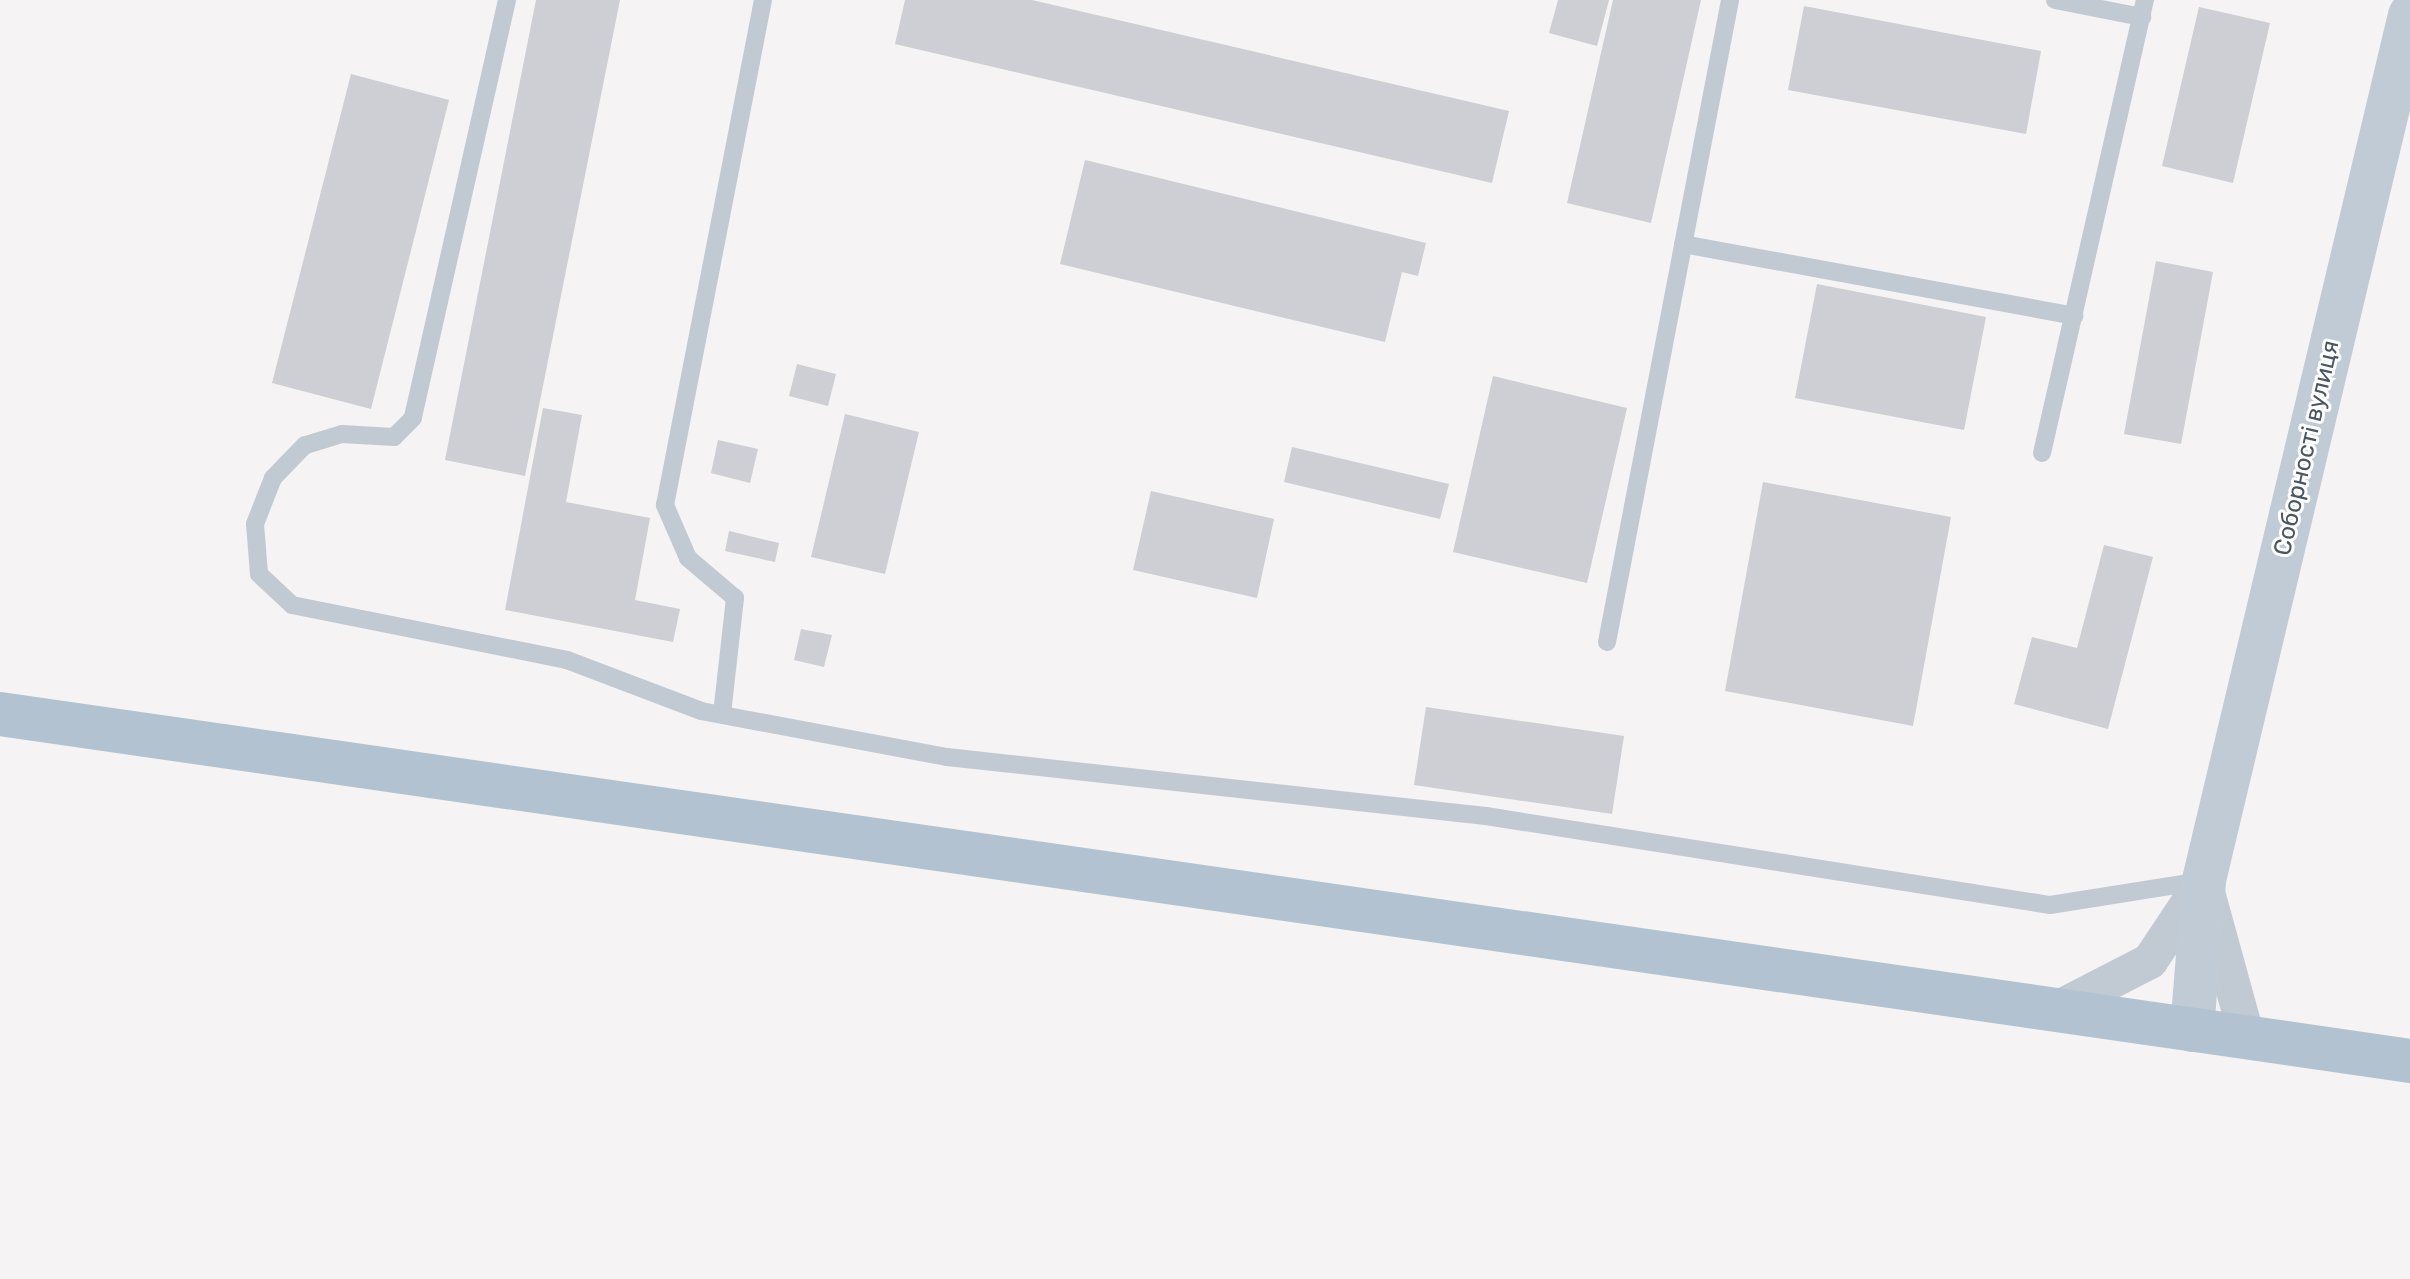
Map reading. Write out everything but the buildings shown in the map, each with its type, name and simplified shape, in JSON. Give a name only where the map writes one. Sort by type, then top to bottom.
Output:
[{"type":"main road","points":[[10,715],[273,750],[2406,1061]]},
{"type":"street","name":"Соборності вулиця","points":[[2192,1030],[2204,880],[2410,15]]},
{"type":"street","points":[[2055,1010],[2150,961],[2204,880]]},
{"type":"street","points":[[2204,880],[2247,1038],[2406,1061]]},
{"type":"lane","points":[[507,0],[413,418],[394,437],[342,434],[305,445],[273,478],[255,524],[259,574],[292,605],[567,660],[722,714],[947,757],[1486,816],[2050,905],[2204,880]]},
{"type":"lane","points":[[722,714],[735,598],[688,558],[665,505],[763,0]]},
{"type":"lane","points":[[1607,642],[1730,0]]},
{"type":"lane","points":[[2042,453],[2144,8],[2055,0]]},
{"type":"lane","points":[[1683,244],[2074,316]]}]
